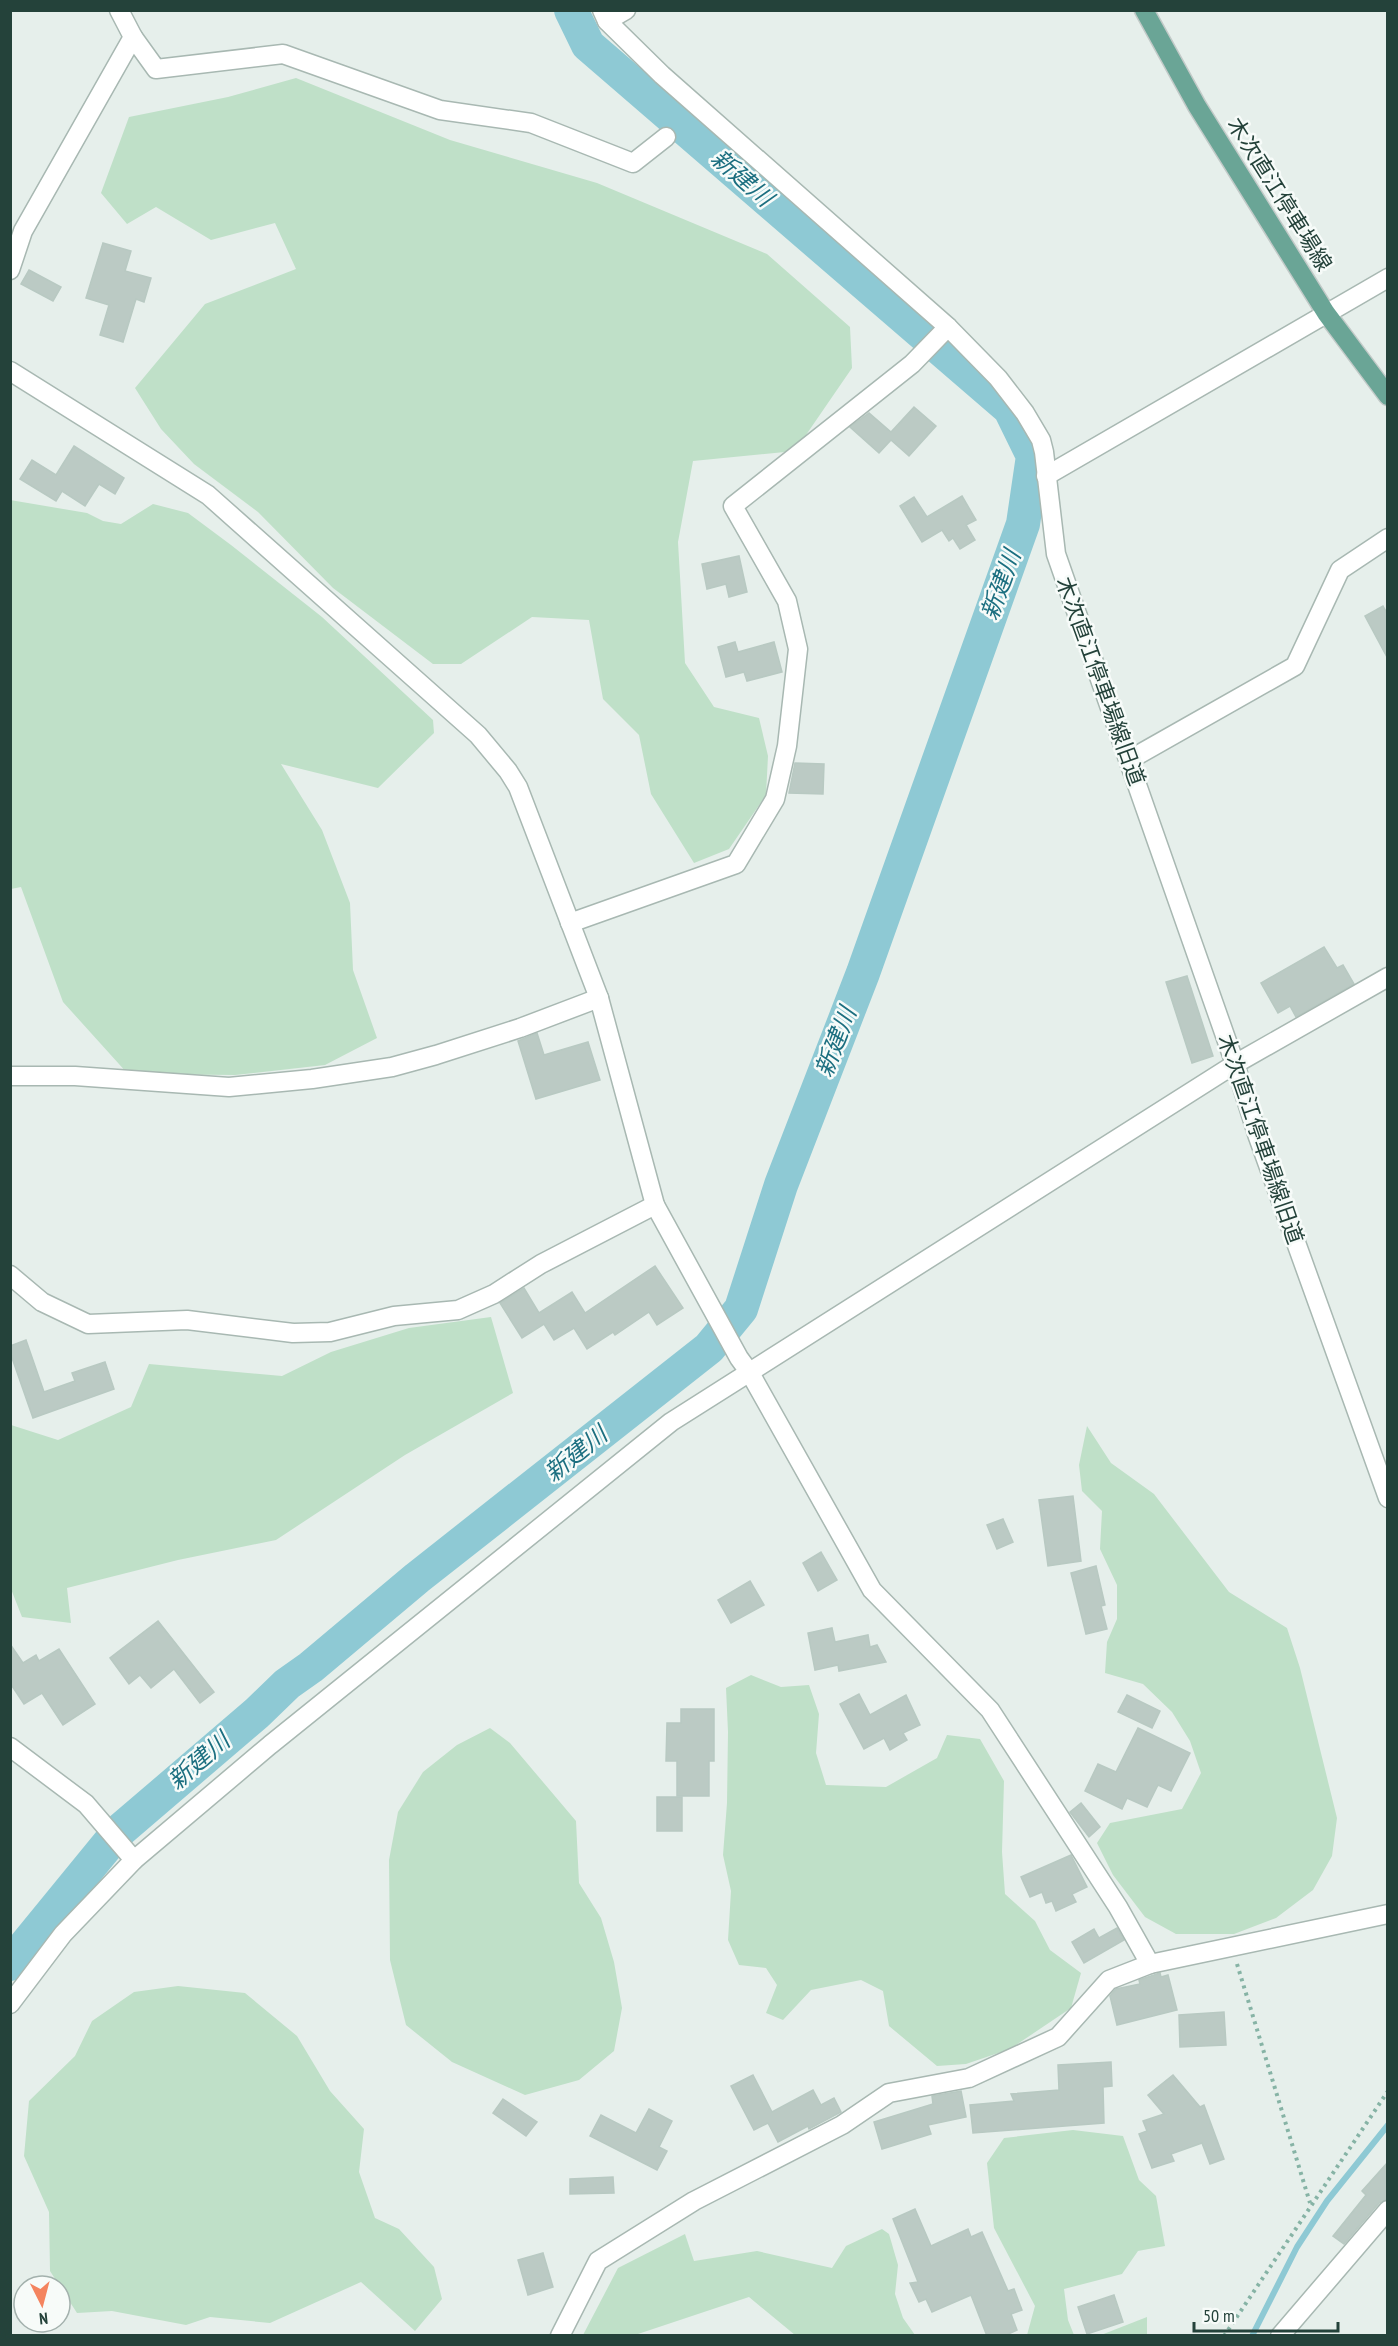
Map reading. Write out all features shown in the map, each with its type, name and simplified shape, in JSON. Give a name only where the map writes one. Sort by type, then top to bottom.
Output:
[{"type":"main road","name":"木次直江停車場線","points":[[1144,10],[1197,106],[1326,313],[1388,396]]},
{"type":"street","points":[[119,10],[133,37],[156,69],[283,54],[440,110],[531,123],[633,163],[666,137]]},
{"type":"street","points":[[604,16],[626,10]]},
{"type":"street","name":"木次直江停車場線旧道","points":[[604,16],[662,75],[948,327],[998,378],[1025,413],[1041,440],[1056,554],[1235,1064],[1258,1137],[1388,1498]]},
{"type":"street","points":[[10,270],[23,231],[133,37]]},
{"type":"street","points":[[1046,476],[1388,278]]},
{"type":"street","points":[[570,923],[736,864],[775,799],[788,746],[798,649],[786,601],[733,506],[912,364],[948,327]]},
{"type":"street","points":[[10,371],[208,495],[478,735],[508,771],[518,787],[599,998],[655,1205],[739,1358],[750,1373],[872,1590],[990,1710],[1118,1907],[1150,1964]]},
{"type":"street","points":[[1129,760],[1295,666],[1340,570],[1388,538]]},
{"type":"street","points":[[10,2004],[63,1934],[130,1855],[671,1422],[1235,1064],[1388,977]]},
{"type":"street","points":[[10,1076],[75,1076],[229,1088],[312,1079],[392,1067],[436,1055],[520,1028],[599,998]]},
{"type":"street","points":[[10,1275],[42,1302],[88,1324],[187,1320],[293,1333],[330,1332],[394,1316],[458,1310],[495,1294],[541,1264],[655,1205]]},
{"type":"street","points":[[10,1748],[86,1804],[130,1855]]},
{"type":"street","points":[[560,2336],[598,2261],[694,2201],[842,2125],[889,2093],[969,2078],[1058,2037],[1109,1980],[1150,1964],[1388,1914]]},
{"type":"street","points":[[1280,2336],[1388,2210]]},
{"type":"path","points":[[1232,1946],[1310,2204]]},
{"type":"path","points":[[1224,2336],[1310,2204],[1388,2091]]},
{"type":"green space","points":[[296,78],[450,140],[597,183],[767,254],[850,327],[852,368],[795,451],[693,461],[678,542],[685,663],[714,707],[759,718],[768,756],[766,795],[729,849],[694,863],[651,794],[639,735],[603,699],[589,620],[532,617],[461,664],[433,664],[333,588],[258,512],[194,464],[161,429],[135,388],[205,304],[296,269],[275,223],[211,240],[156,207],[127,224],[101,193],[129,117],[228,97]]},
{"type":"green space","points":[[10,500],[87,513],[103,521],[121,524],[153,504],[188,513],[322,617],[433,720],[434,733],[378,788],[281,764],[322,830],[350,903],[353,970],[377,1038],[325,1065],[235,1075],[128,1074],[63,1002],[21,887],[11,889]]},
{"type":"green space","points":[[491,1317],[513,1393],[405,1455],[276,1540],[178,1560],[67,1588],[71,1623],[22,1617],[11,1589],[11,1425],[58,1440],[131,1407],[149,1364],[282,1376],[331,1352],[409,1328]]},
{"type":"green space","points":[[1087,1426],[1111,1463],[1154,1494],[1229,1592],[1287,1628],[1300,1668],[1337,1818],[1332,1856],[1313,1890],[1276,1918],[1234,1934],[1176,1934],[1145,1917],[1113,1875],[1097,1843],[1110,1823],[1182,1809],[1201,1773],[1190,1741],[1172,1712],[1143,1684],[1105,1673],[1107,1642],[1117,1619],[1117,1585],[1100,1549],[1102,1511],[1082,1491],[1079,1465]]},
{"type":"green space","points":[[751,1675],[781,1687],[809,1685],[819,1714],[816,1753],[826,1785],[886,1787],[937,1758],[947,1735],[980,1739],[1004,1781],[1002,1852],[1005,1894],[1035,1921],[1050,1950],[1081,1973],[1071,2008],[1010,2049],[966,2064],[937,2066],[889,2026],[883,1991],[861,1980],[811,1990],[783,2020],[766,2013],[777,1985],[766,1968],[739,1965],[728,1940],[731,1891],[723,1855],[727,1803],[726,1688]]},
{"type":"green space","points":[[490,1728],[510,1743],[576,1821],[579,1883],[601,1918],[614,1962],[622,2008],[614,2051],[579,2080],[525,2095],[452,2062],[406,2025],[390,1960],[389,1860],[398,1812],[423,1772],[457,1745]]},
{"type":"green space","points":[[178,1986],[245,1993],[297,2036],[330,2091],[364,2129],[359,2172],[375,2218],[399,2229],[434,2267],[442,2299],[415,2331],[361,2282],[270,2323],[210,2317],[186,2325],[112,2311],[77,2313],[72,2305],[72,2274],[52,2274],[50,2271],[49,2212],[24,2156],[29,2101],[75,2056],[92,2021],[134,1992]]},
{"type":"green space","points":[[1073,2130],[1123,2136],[1139,2180],[1156,2196],[1165,2246],[1138,2251],[1122,2274],[1064,2289],[1068,2320],[1074,2335],[1027,2335],[1035,2306],[994,2228],[987,2163],[1004,2138]]},
{"type":"green space","points":[[882,2229],[889,2234],[898,2265],[895,2294],[903,2318],[915,2335],[795,2335],[749,2297],[635,2335],[583,2335],[618,2268],[685,2234],[694,2261],[757,2251],[832,2268],[846,2246]]},
{"type":"green space","points":[[1147,2317],[1147,2335],[1101,2335]]},
{"type":"building","points":[[103,243],[131,251],[125,271],[151,278],[144,302],[136,299],[123,342],[100,335],[109,305],[86,298]]},
{"type":"building","points":[[29,270],[61,287],[53,301],[21,284]]},
{"type":"building","points":[[914,407],[936,426],[909,456],[891,440],[879,453],[850,427],[869,413],[891,432]]},
{"type":"building","points":[[74,446],[124,478],[115,494],[99,484],[85,506],[62,491],[56,501],[20,479],[32,460],[56,475]]},
{"type":"building","points":[[962,496],[976,520],[966,525],[975,540],[960,549],[953,538],[949,541],[942,530],[922,542],[900,506],[914,497],[927,517]]},
{"type":"building","points":[[739,556],[747,592],[729,597],[726,584],[707,589],[702,564]]},
{"type":"building","points":[[1383,606],[1388,615],[1388,659],[1365,616]]},
{"type":"building","points":[[735,642],[738,652],[774,642],[782,672],[747,681],[744,672],[726,677],[718,647]]},
{"type":"building","points":[[795,763],[824,764],[823,794],[789,793]]},
{"type":"building","points":[[1324,947],[1337,968],[1343,965],[1354,984],[1296,1017],[1290,1006],[1278,1013],[1261,983]]},
{"type":"building","points":[[1187,976],[1213,1056],[1192,1063],[1166,982]]},
{"type":"building","points":[[537,1033],[544,1055],[588,1042],[600,1080],[536,1099],[518,1041]]},
{"type":"building","points":[[655,1266],[683,1308],[657,1325],[649,1312],[615,1335],[613,1332],[587,1349],[574,1328],[554,1340],[544,1324],[522,1338],[500,1303],[524,1288],[539,1313],[572,1292],[585,1313]]},
{"type":"building","points":[[26,1340],[44,1392],[75,1381],[72,1373],[105,1362],[114,1389],[33,1418],[10,1352],[10,1346]]},
{"type":"building","points":[[1073,1496],[1081,1561],[1048,1566],[1039,1500]]},
{"type":"building","points":[[1003,1519],[1013,1542],[997,1549],[987,1525]]},
{"type":"building","points":[[821,1552],[837,1580],[818,1591],[803,1563]]},
{"type":"building","points":[[1096,1566],[1105,1605],[1101,1606],[1107,1629],[1086,1634],[1071,1573]]},
{"type":"building","points":[[750,1581],[764,1605],[731,1623],[718,1600]]},
{"type":"building","points":[[158,1621],[214,1692],[200,1703],[174,1669],[151,1688],[140,1675],[129,1684],[110,1658]]},
{"type":"building","points":[[832,1628],[835,1642],[868,1635],[870,1647],[877,1645],[886,1662],[839,1671],[838,1665],[815,1670],[808,1633]]},
{"type":"building","points":[[10,1644],[23,1663],[36,1655],[39,1661],[59,1649],[95,1704],[63,1725],[42,1693],[24,1704],[10,1683]]},
{"type":"building","points":[[859,1694],[870,1715],[906,1695],[920,1725],[903,1733],[907,1740],[890,1750],[884,1738],[864,1749],[840,1704]]},
{"type":"building","points":[[1127,1695],[1160,1711],[1152,1728],[1118,1712]]},
{"type":"building","points":[[681,1709],[714,1709],[714,1761],[709,1761],[709,1796],[677,1796],[677,1761],[666,1761],[667,1723],[681,1723]]},
{"type":"building","points":[[1138,1728],[1190,1753],[1171,1791],[1158,1785],[1147,1807],[1127,1798],[1122,1809],[1085,1791],[1098,1764],[1116,1772]]},
{"type":"building","points":[[657,1797],[682,1797],[682,1831],[657,1831]]},
{"type":"building","points":[[1081,1803],[1100,1827],[1089,1837],[1070,1812]]},
{"type":"building","points":[[1071,1855],[1087,1887],[1072,1894],[1076,1902],[1056,1911],[1052,1901],[1046,1903],[1042,1892],[1030,1897],[1021,1877]]},
{"type":"building","points":[[1117,1928],[1124,1940],[1084,1963],[1072,1942],[1094,1929],[1099,1938]]},
{"type":"building","points":[[1160,1973],[1161,1977],[1168,1975],[1177,2010],[1117,2025],[1110,1996],[1116,1989],[1140,1984],[1139,1980]]},
{"type":"building","points":[[1224,2012],[1226,2045],[1180,2047],[1179,2015]]},
{"type":"building","points":[[1111,2062],[1112,2086],[1103,2087],[1104,2123],[973,2133],[970,2105],[1014,2101],[1011,2094],[1059,2090],[1058,2065]]},
{"type":"building","points":[[753,2075],[772,2112],[813,2090],[821,2105],[834,2098],[841,2112],[778,2142],[768,2123],[754,2130],[731,2086]]},
{"type":"building","points":[[1173,2075],[1200,2107],[1204,2105],[1224,2159],[1210,2164],[1202,2143],[1171,2154],[1174,2161],[1152,2168],[1139,2134],[1147,2131],[1143,2121],[1164,2114],[1148,2095]]},
{"type":"building","points":[[961,2091],[966,2117],[928,2125],[931,2134],[882,2149],[874,2122],[933,2104],[932,2096]]},
{"type":"building","points":[[503,2099],[537,2122],[526,2136],[493,2113]]},
{"type":"building","points":[[649,2109],[672,2121],[659,2147],[667,2151],[657,2170],[590,2136],[601,2115],[636,2133]]},
{"type":"building","points":[[1388,2162],[1388,2199],[1379,2203],[1344,2244],[1333,2236],[1366,2195],[1362,2191]]},
{"type":"building","points":[[613,2177],[614,2193],[570,2194],[570,2179]]},
{"type":"building","points":[[915,2209],[931,2246],[968,2229],[971,2237],[982,2232],[1008,2291],[1014,2289],[1022,2310],[1011,2314],[1017,2330],[1004,2336],[987,2336],[971,2295],[932,2312],[926,2299],[919,2302],[910,2283],[918,2282],[893,2219]]},
{"type":"building","points":[[543,2253],[553,2287],[528,2295],[518,2260]]},
{"type":"building","points":[[1114,2295],[1123,2322],[1087,2334],[1078,2307]]},
{"type":"waterway","name":"新建川","points":[[10,1964],[118,1832],[257,1713],[287,1684],[311,1667],[417,1578],[709,1348],[741,1309],[781,1185],[863,973],[1023,524],[1033,456],[1010,409],[588,45],[571,10]]},
{"type":"waterway","points":[[1252,2336],[1297,2247],[1327,2201],[1388,2125]]}]
